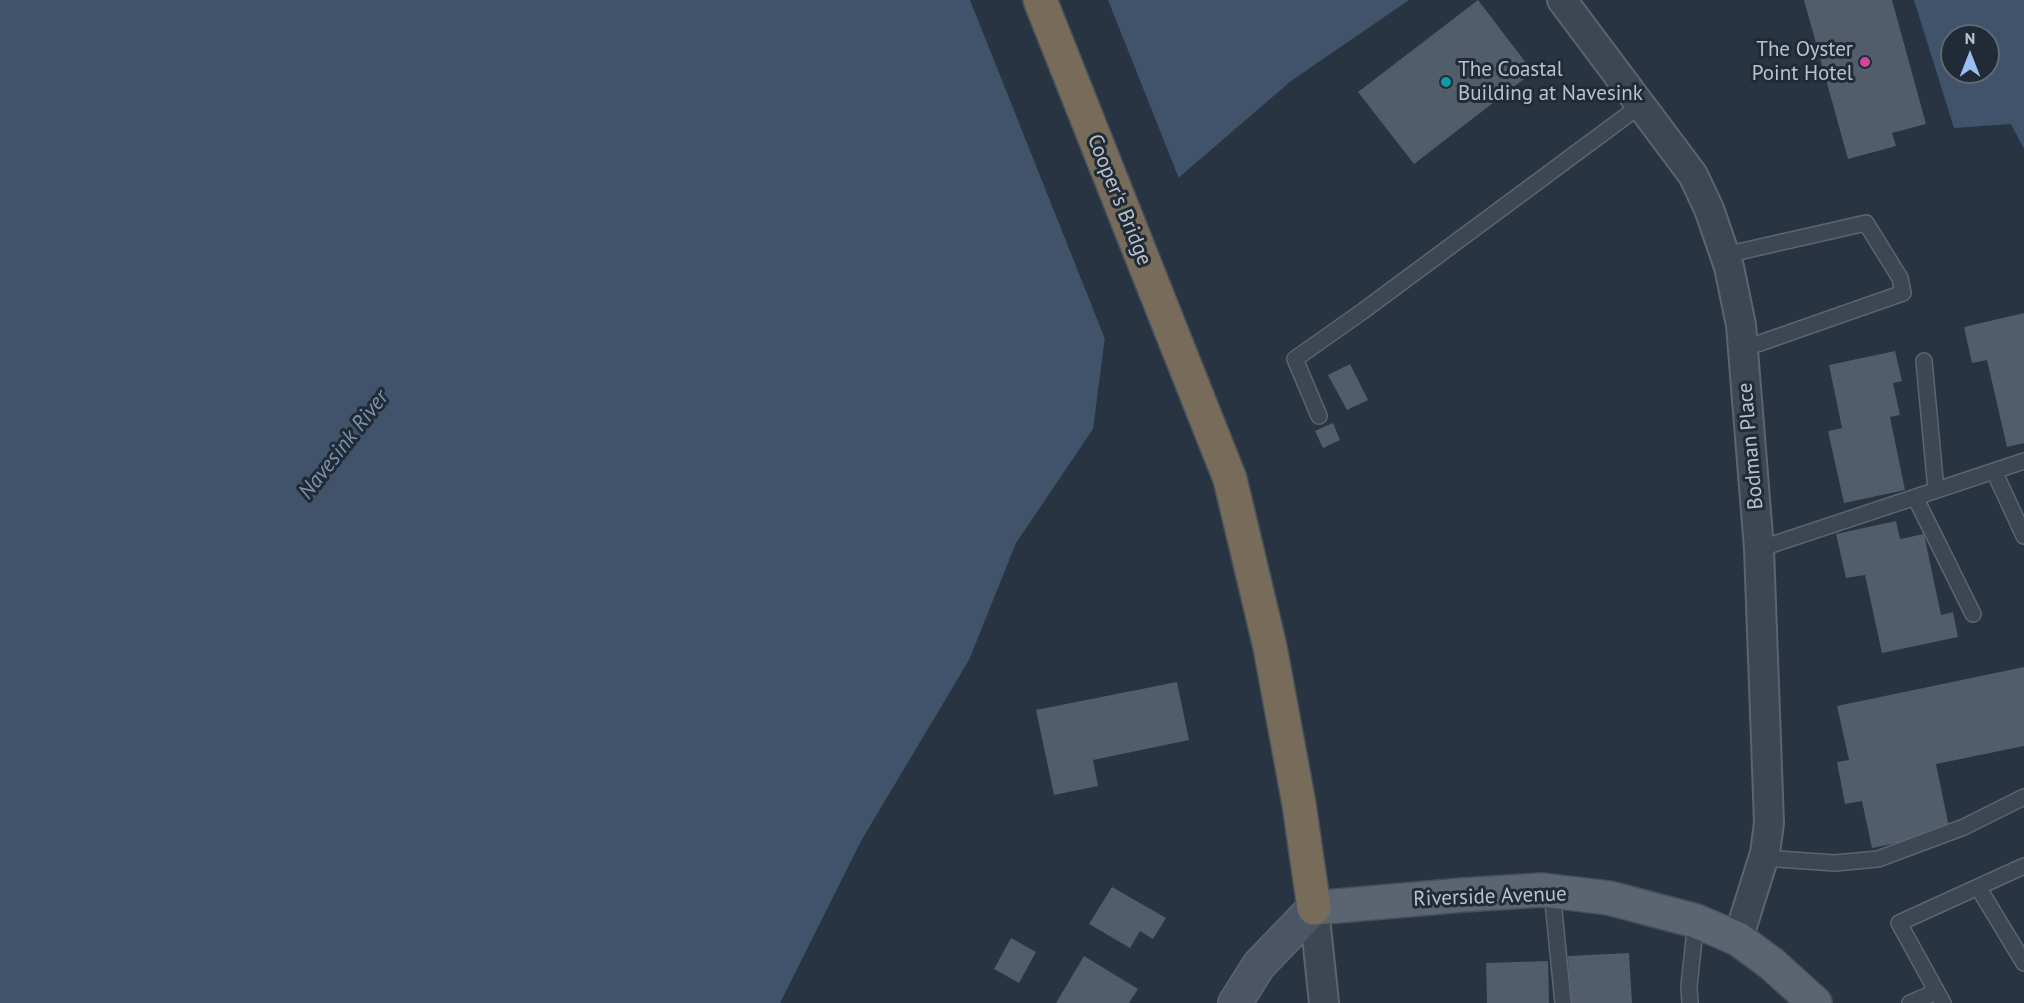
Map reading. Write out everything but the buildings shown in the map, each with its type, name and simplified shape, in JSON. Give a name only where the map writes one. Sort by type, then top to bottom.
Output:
[{"type":"highway","name":"Cooper's Bridge","points":[[1040,0],[1230,479],[1270,647],[1299,804],[1314,908]]},
{"type":"main road","name":"Riverside Avenue","points":[[1314,908],[1463,894],[1552,891],[1610,898],[1696,921],[1738,939],[1772,964],[1815,1003]]},
{"type":"main road","points":[[1234,1003],[1259,965],[1314,908]]},
{"type":"street","name":"Bodman Place","points":[[1562,0],[1693,175],[1709,208],[1725,255],[1741,325],[1760,549],[1769,823],[1763,858],[1738,939]]},
{"type":"street","points":[[1314,908],[1324,1003]]},
{"type":"lane","points":[[1319,416],[1294,359],[1363,311],[1641,105]]},
{"type":"lane","points":[[1725,255],[1866,223],[1900,278],[1903,292],[1743,349]]},
{"type":"lane","points":[[1924,361],[1936,490]]},
{"type":"lane","points":[[1760,549],[2024,461]]},
{"type":"lane","points":[[1994,471],[2024,536]]},
{"type":"lane","points":[[1915,497],[1973,614]]},
{"type":"lane","points":[[1763,858],[1835,863],[1878,859],[1964,827],[2024,797]]},
{"type":"lane","points":[[1910,1003],[1940,997],[1899,923],[2024,866]]},
{"type":"lane","points":[[1978,887],[2024,963]]},
{"type":"lane","points":[[1552,891],[1563,1003]]},
{"type":"lane","points":[[1690,1003],[1689,986],[1696,921]]},
{"type":"water","name":"Navesink River","points":[[0,0],[1409,0],[1291,81],[1119,229],[1093,429],[1016,543],[969,660],[861,841],[780,1003],[0,1003]]},
{"type":"water","points":[[1914,0],[2024,0],[2024,149],[2011,124],[1954,128],[1940,84],[2000,84],[2000,24],[1940,24],[1940,83]]},
{"type":"pier","points":[[970,0],[1108,0],[1180,181],[1122,230],[1107,344]]},
{"type":"place","name":"The Oyster Point Hotel","points":[[1865,62]]},
{"type":"place","name":"The Coastal Building at Navesink","points":[[1446,82]]}]
